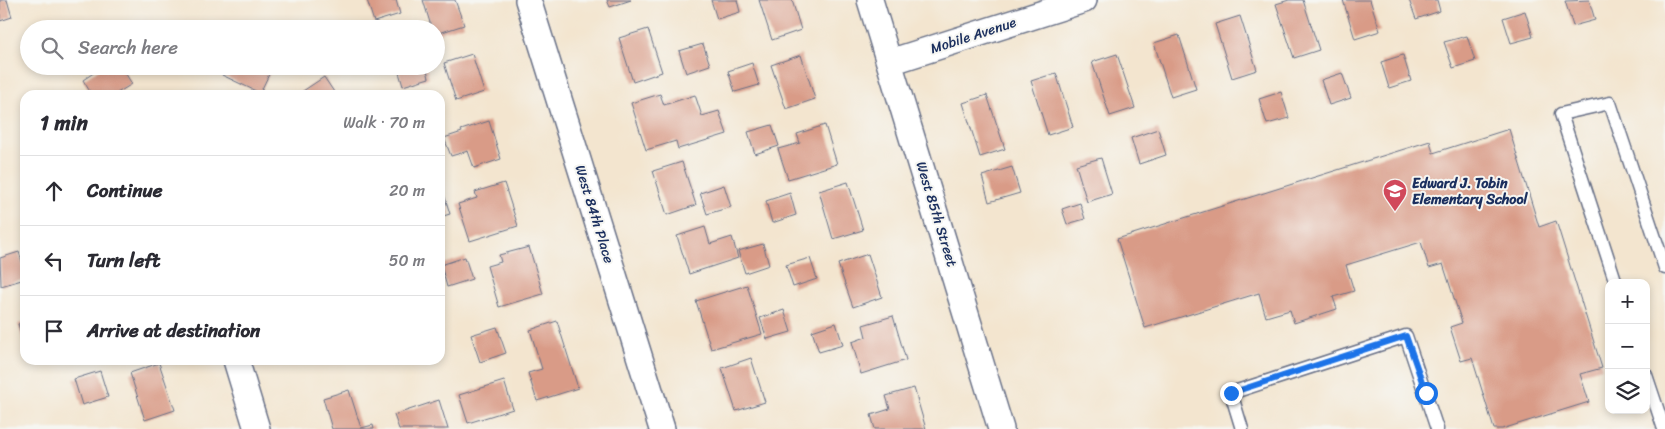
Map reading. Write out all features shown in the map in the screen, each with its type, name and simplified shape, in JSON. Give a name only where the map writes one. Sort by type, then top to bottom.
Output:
[{"type":"street","name":"West 84th Place","points":[[528,0],[662,429]]},
{"type":"street","name":"West 85th Street","points":[[870,0],[1001,429]]},
{"type":"street","name":"Mobile Avenue","points":[[890,62],[1084,0]]},
{"type":"street","points":[[238,365],[257,429]]},
{"type":"lane","points":[[1615,279],[1561,114],[1610,103],[1665,268]]},
{"type":"lane","points":[[1242,429],[1231,393],[1406,336],[1438,429]]},
{"type":"lane","points":[[1650,384],[1662,410],[1664,429]]},
{"type":"building","points":[[0,0],[7,0],[12,17],[0,21]]},
{"type":"building","points":[[367,0],[396,0],[400,14],[380,20],[373,20]]},
{"type":"building","points":[[423,0],[455,0],[464,25],[445,31],[445,20],[429,20]]},
{"type":"building","points":[[607,0],[631,0],[610,7]]},
{"type":"building","points":[[711,0],[737,0],[740,12],[717,19]]},
{"type":"building","points":[[759,0],[792,0],[801,30],[772,40]]},
{"type":"building","points":[[1289,0],[1303,0],[1319,50],[1294,58],[1276,4]]},
{"type":"building","points":[[1343,0],[1370,0],[1380,31],[1355,39]]},
{"type":"building","points":[[1409,0],[1437,0],[1440,11],[1416,19]]},
{"type":"building","points":[[1589,0],[1595,20],[1573,26],[1565,1]]},
{"type":"building","points":[[1525,11],[1533,37],[1511,43],[1503,18]]},
{"type":"building","points":[[1240,16],[1257,70],[1232,78],[1215,24]]},
{"type":"building","points":[[648,29],[662,72],[633,82],[619,38]]},
{"type":"building","points":[[1179,35],[1196,89],[1171,97],[1154,43]]},
{"type":"building","points":[[1467,36],[1475,61],[1453,68],[1444,42]]},
{"type":"building","points":[[703,44],[710,65],[686,73],[679,51]]},
{"type":"building","points":[[472,54],[484,92],[456,101],[445,63]]},
{"type":"building","points":[[1117,54],[1135,108],[1110,116],[1092,62]]},
{"type":"building","points":[[801,55],[815,99],[786,109],[771,65]]},
{"type":"building","points":[[1403,55],[1411,81],[1389,88],[1381,62]]},
{"type":"building","points":[[752,63],[759,85],[735,92],[728,71]]},
{"type":"building","points":[[1056,73],[1073,127],[1048,135],[1031,81]]},
{"type":"building","points":[[1342,73],[1351,98],[1329,105],[1321,80]]},
{"type":"building","points":[[90,75],[126,75],[132,84],[122,90],[89,90],[83,80]]},
{"type":"building","points":[[222,75],[269,75],[261,90],[254,90]]},
{"type":"building","points":[[400,75],[428,75],[429,78],[403,86]]},
{"type":"building","points":[[324,77],[333,90],[304,90]]},
{"type":"building","points":[[1281,92],[1289,118],[1267,124],[1259,99]]},
{"type":"building","points":[[660,94],[664,105],[695,95],[702,116],[719,111],[727,134],[678,149],[676,141],[646,150],[631,103]]},
{"type":"building","points":[[987,95],[1005,149],[980,157],[963,103]]},
{"type":"building","points":[[489,121],[501,159],[474,168],[468,151],[451,156],[445,138],[462,132],[461,130]]},
{"type":"building","points":[[772,125],[779,146],[755,154],[748,132]]},
{"type":"building","points":[[825,125],[837,164],[788,179],[778,149],[800,143],[797,134]]},
{"type":"building","points":[[1158,129],[1166,155],[1139,164],[1131,138]]},
{"type":"building","points":[[1509,129],[1539,227],[1556,221],[1602,368],[1580,374],[1589,402],[1502,429],[1494,429],[1472,358],[1461,361],[1450,327],[1462,323],[1443,264],[1429,268],[1421,242],[1346,265],[1354,291],[1333,297],[1337,309],[1294,323],[1290,310],[1266,317],[1259,293],[1145,328],[1117,239],[1430,141],[1433,153]]},
{"type":"building","points":[[1101,158],[1112,194],[1087,202],[1076,165]]},
{"type":"building","points":[[682,162],[696,205],[667,215],[653,171]]},
{"type":"building","points":[[1012,167],[1020,193],[989,202],[982,176]]},
{"type":"building","points":[[848,182],[863,230],[833,239],[819,191]]},
{"type":"building","points":[[504,183],[518,226],[470,241],[458,204],[477,198],[475,192]]},
{"type":"building","points":[[724,185],[731,207],[707,214],[700,193]]},
{"type":"building","points":[[790,193],[796,215],[772,223],[766,201]]},
{"type":"building","points":[[445,198],[450,214],[445,216]]},
{"type":"building","points":[[1080,203],[1085,219],[1067,224],[1062,209]]},
{"type":"building","points":[[705,227],[710,244],[732,237],[738,258],[689,274],[677,236]]},
{"type":"building","points":[[763,244],[769,265],[745,273],[738,251]]},
{"type":"building","points":[[529,247],[543,294],[499,307],[487,266],[501,262],[499,255]]},
{"type":"building","points":[[19,252],[20,280],[1,286],[0,258]]},
{"type":"building","points":[[868,254],[882,297],[853,307],[838,264]]},
{"type":"building","points":[[465,257],[472,279],[447,287],[445,264]]},
{"type":"building","points":[[810,258],[817,279],[793,287],[786,265]]},
{"type":"building","points":[[747,285],[762,334],[711,349],[696,301]]},
{"type":"building","points":[[784,310],[791,332],[767,339],[760,318]]},
{"type":"building","points":[[893,316],[906,360],[861,374],[852,342],[866,337],[863,325]]},
{"type":"building","points":[[557,321],[578,388],[537,401],[528,373],[542,369],[530,330]]},
{"type":"building","points":[[836,323],[843,345],[819,352],[812,331]]},
{"type":"building","points":[[497,327],[506,353],[480,362],[471,335]]},
{"type":"building","points":[[751,358],[765,402],[736,411],[722,368]]},
{"type":"building","points":[[153,365],[160,365],[175,410],[145,420],[130,373]]},
{"type":"building","points":[[100,371],[108,397],[82,405],[74,379]]},
{"type":"building","points":[[504,381],[513,409],[468,423],[459,395]]},
{"type":"building","points":[[914,388],[926,429],[875,429],[871,415],[890,409],[886,396]]},
{"type":"building","points":[[349,390],[361,428],[373,425],[374,429],[332,429],[323,398]]},
{"type":"building","points":[[439,400],[448,429],[399,429],[394,415]]},
{"type":"place","name":"Edward J. Tobin Elementary School","points":[[1395,212]]},
{"type":"route","points":[[1231,393],[1406,336],[1426,393]]}]
